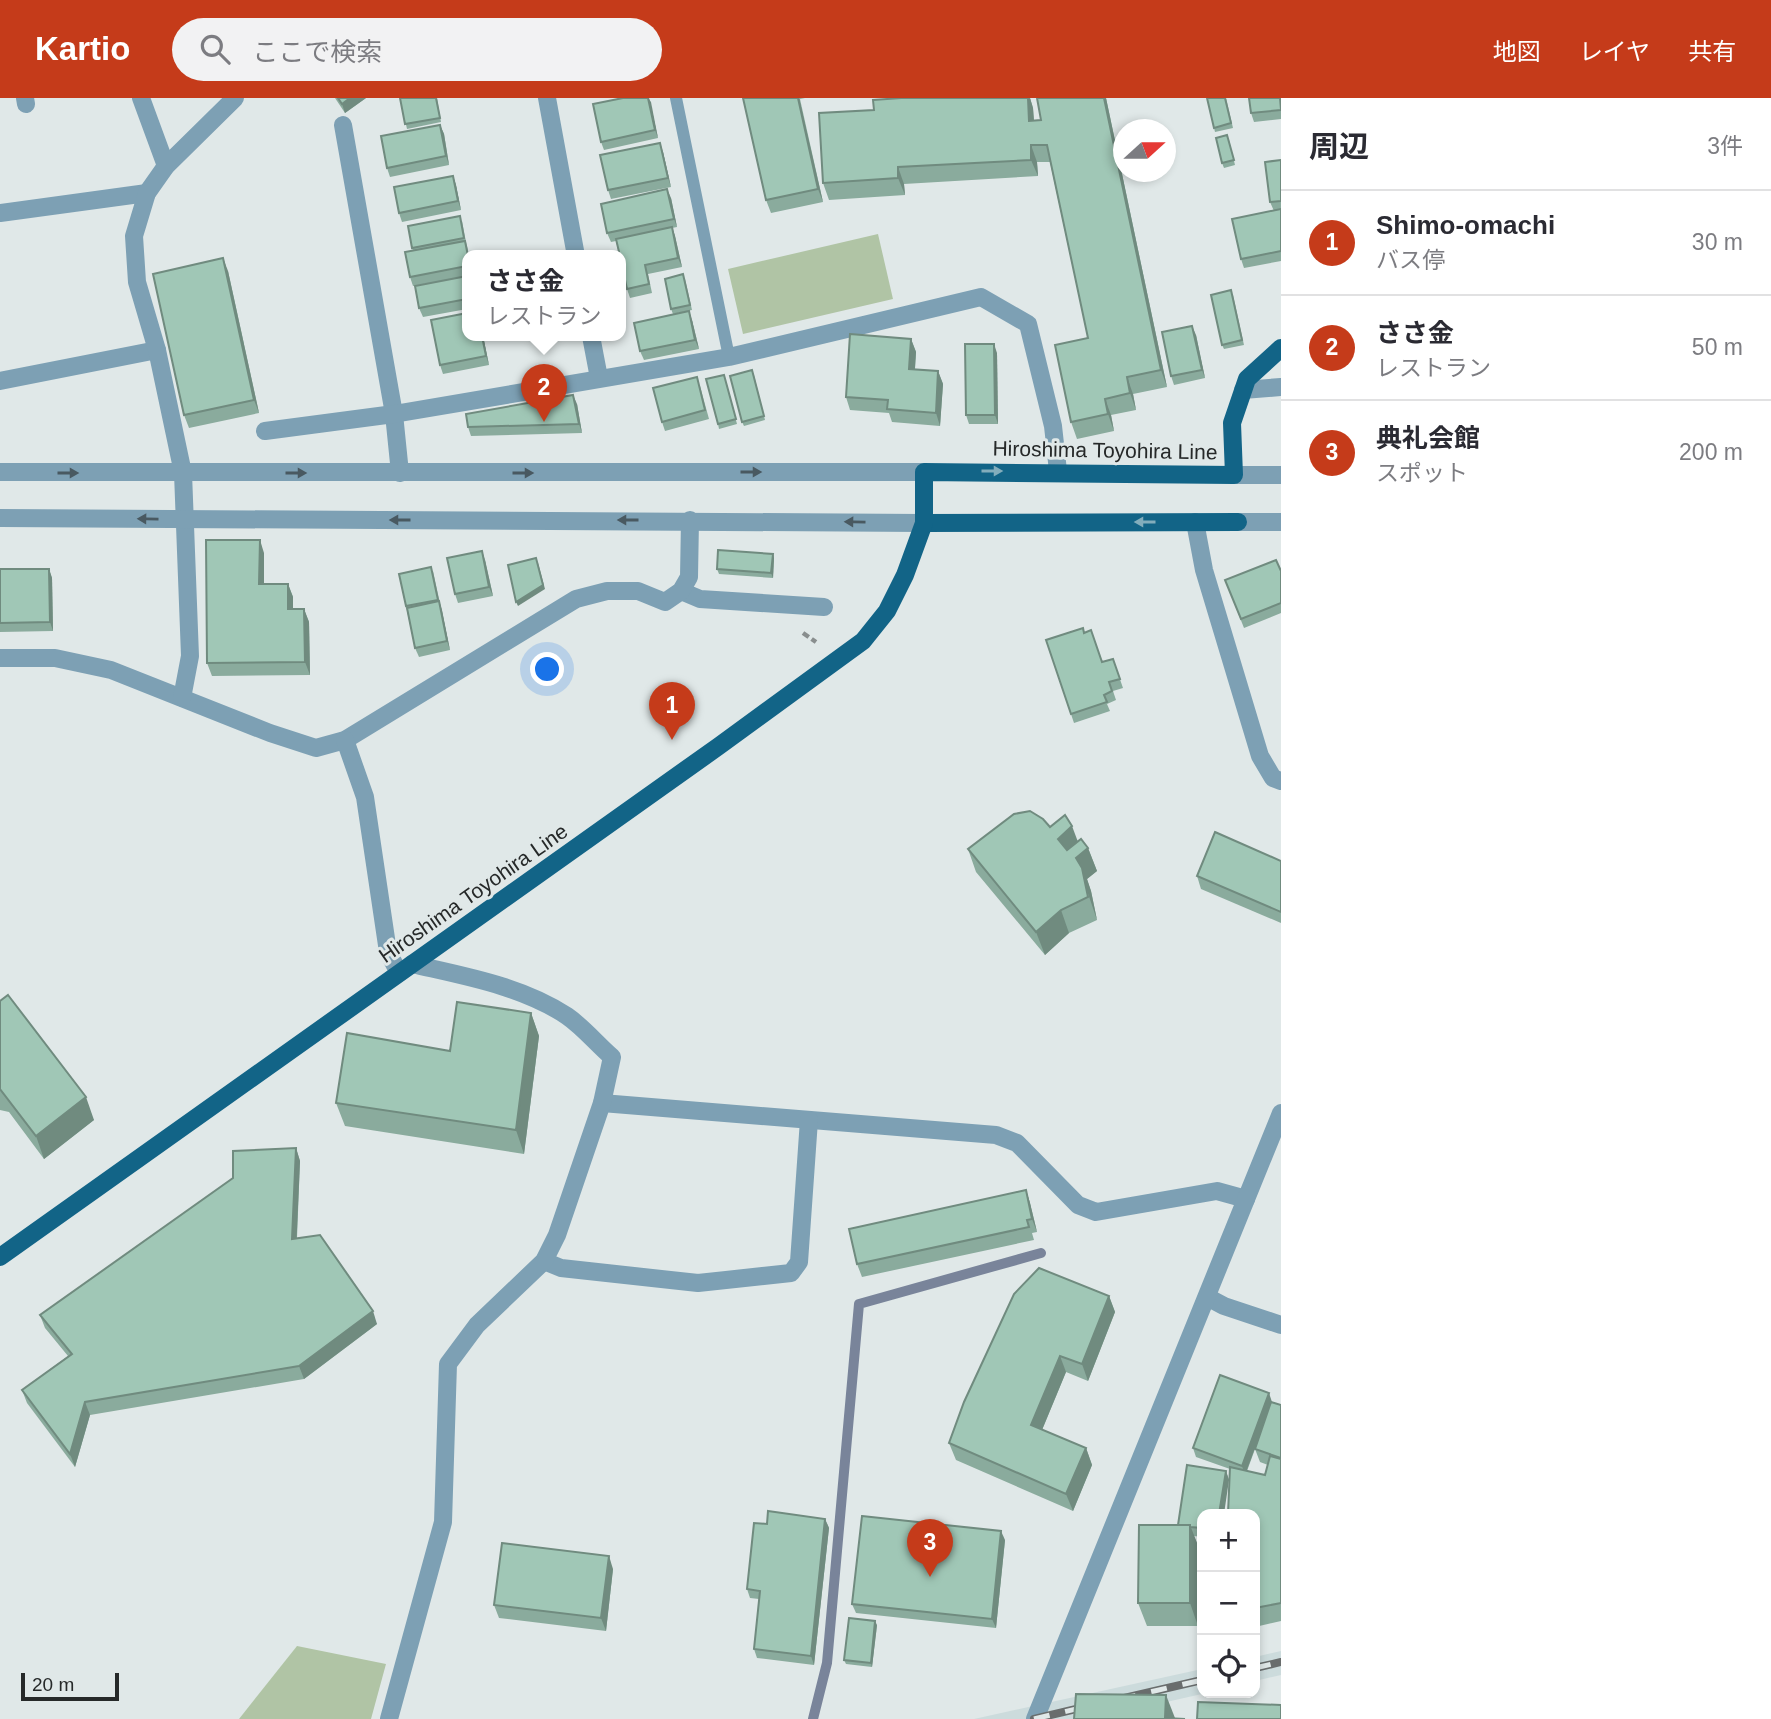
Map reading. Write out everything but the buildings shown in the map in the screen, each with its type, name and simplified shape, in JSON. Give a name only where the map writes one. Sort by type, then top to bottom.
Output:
[{"type":"main road","name":"Hiroshima Toyohira Line","points":[[0,1257],[863,641],[887,611],[905,575],[924,523],[924,472],[1058,471],[1234,475],[1232,422],[1247,379],[1281,348]]},
{"type":"main road","points":[[924,523],[1238,522]]},
{"type":"street","points":[[141,98],[166,166]]},
{"type":"street","points":[[182,698],[190,656],[183,474],[157,350],[137,282],[134,236],[147,193],[166,166],[235,98]]},
{"type":"street","points":[[547,98],[575,250]]},
{"type":"street","points":[[343,125],[394,414],[400,473]]},
{"type":"street","points":[[0,213],[147,193]]},
{"type":"street","points":[[265,431],[394,414],[729,357],[981,297],[1028,324],[1053,426],[1058,471]]},
{"type":"street","points":[[592,341],[599,378]]},
{"type":"street","points":[[0,381],[157,350]]},
{"type":"street","points":[[1243,390],[1281,387]]},
{"type":"street","points":[[0,472],[924,472]]},
{"type":"street","points":[[1234,475],[1281,475]]},
{"type":"street","points":[[0,518],[924,523]]},
{"type":"street","points":[[0,658],[55,658],[111,670],[270,733],[316,748],[345,740],[576,598],[607,592],[638,591],[665,601],[681,591],[689,577],[690,520]]},
{"type":"street","points":[[1195,522],[1204,570],[1260,756],[1273,778],[1281,781]]},
{"type":"street","points":[[1238,522],[1281,522]]},
{"type":"street","points":[[681,591],[700,599],[824,607]]},
{"type":"street","points":[[345,740],[365,797],[388,952],[405,969],[469,977],[526,995],[568,1017],[611,1057],[602,1103],[557,1235],[544,1261],[477,1325],[449,1364],[443,1522],[389,1719]]},
{"type":"street","points":[[602,1103],[996,1135],[1017,1143],[1078,1205],[1096,1212],[1217,1191],[1246,1199]]},
{"type":"street","points":[[1035,1719],[1281,1112]]},
{"type":"street","points":[[544,1261],[561,1268],[698,1283],[791,1273],[799,1262],[809,1120]]},
{"type":"street","points":[[1207,1297],[1224,1306],[1281,1325]]},
{"type":"lane","points":[[676,98],[729,357]]},
{"type":"shaded area","points":[[1281,1651],[1281,1675],[1260,1680],[1260,1656]]},
{"type":"shaded area","points":[[1197,1670],[1197,1695],[1092,1719],[974,1719]]},
{"type":"green space","points":[[878,234],[893,299],[743,334],[728,269]]},
{"type":"green space","points":[[297,1646],[386,1664],[371,1719],[239,1719]]},
{"type":"waterway","points":[[813,1719],[827,1663],[859,1304],[1041,1253]]},
{"type":"railway","points":[[1260,1667],[1281,1662]]},
{"type":"railway","points":[[1120,1699],[1197,1681]]},
{"type":"railway","points":[[1034,1719],[1093,1705]]},
{"type":"place","name":"ささ金","points":[[544,422]]},
{"type":"place","name":"Shimo-omachi","points":[[672,740]]},
{"type":"place","name":"典礼会館","points":[[930,1577]]}]
